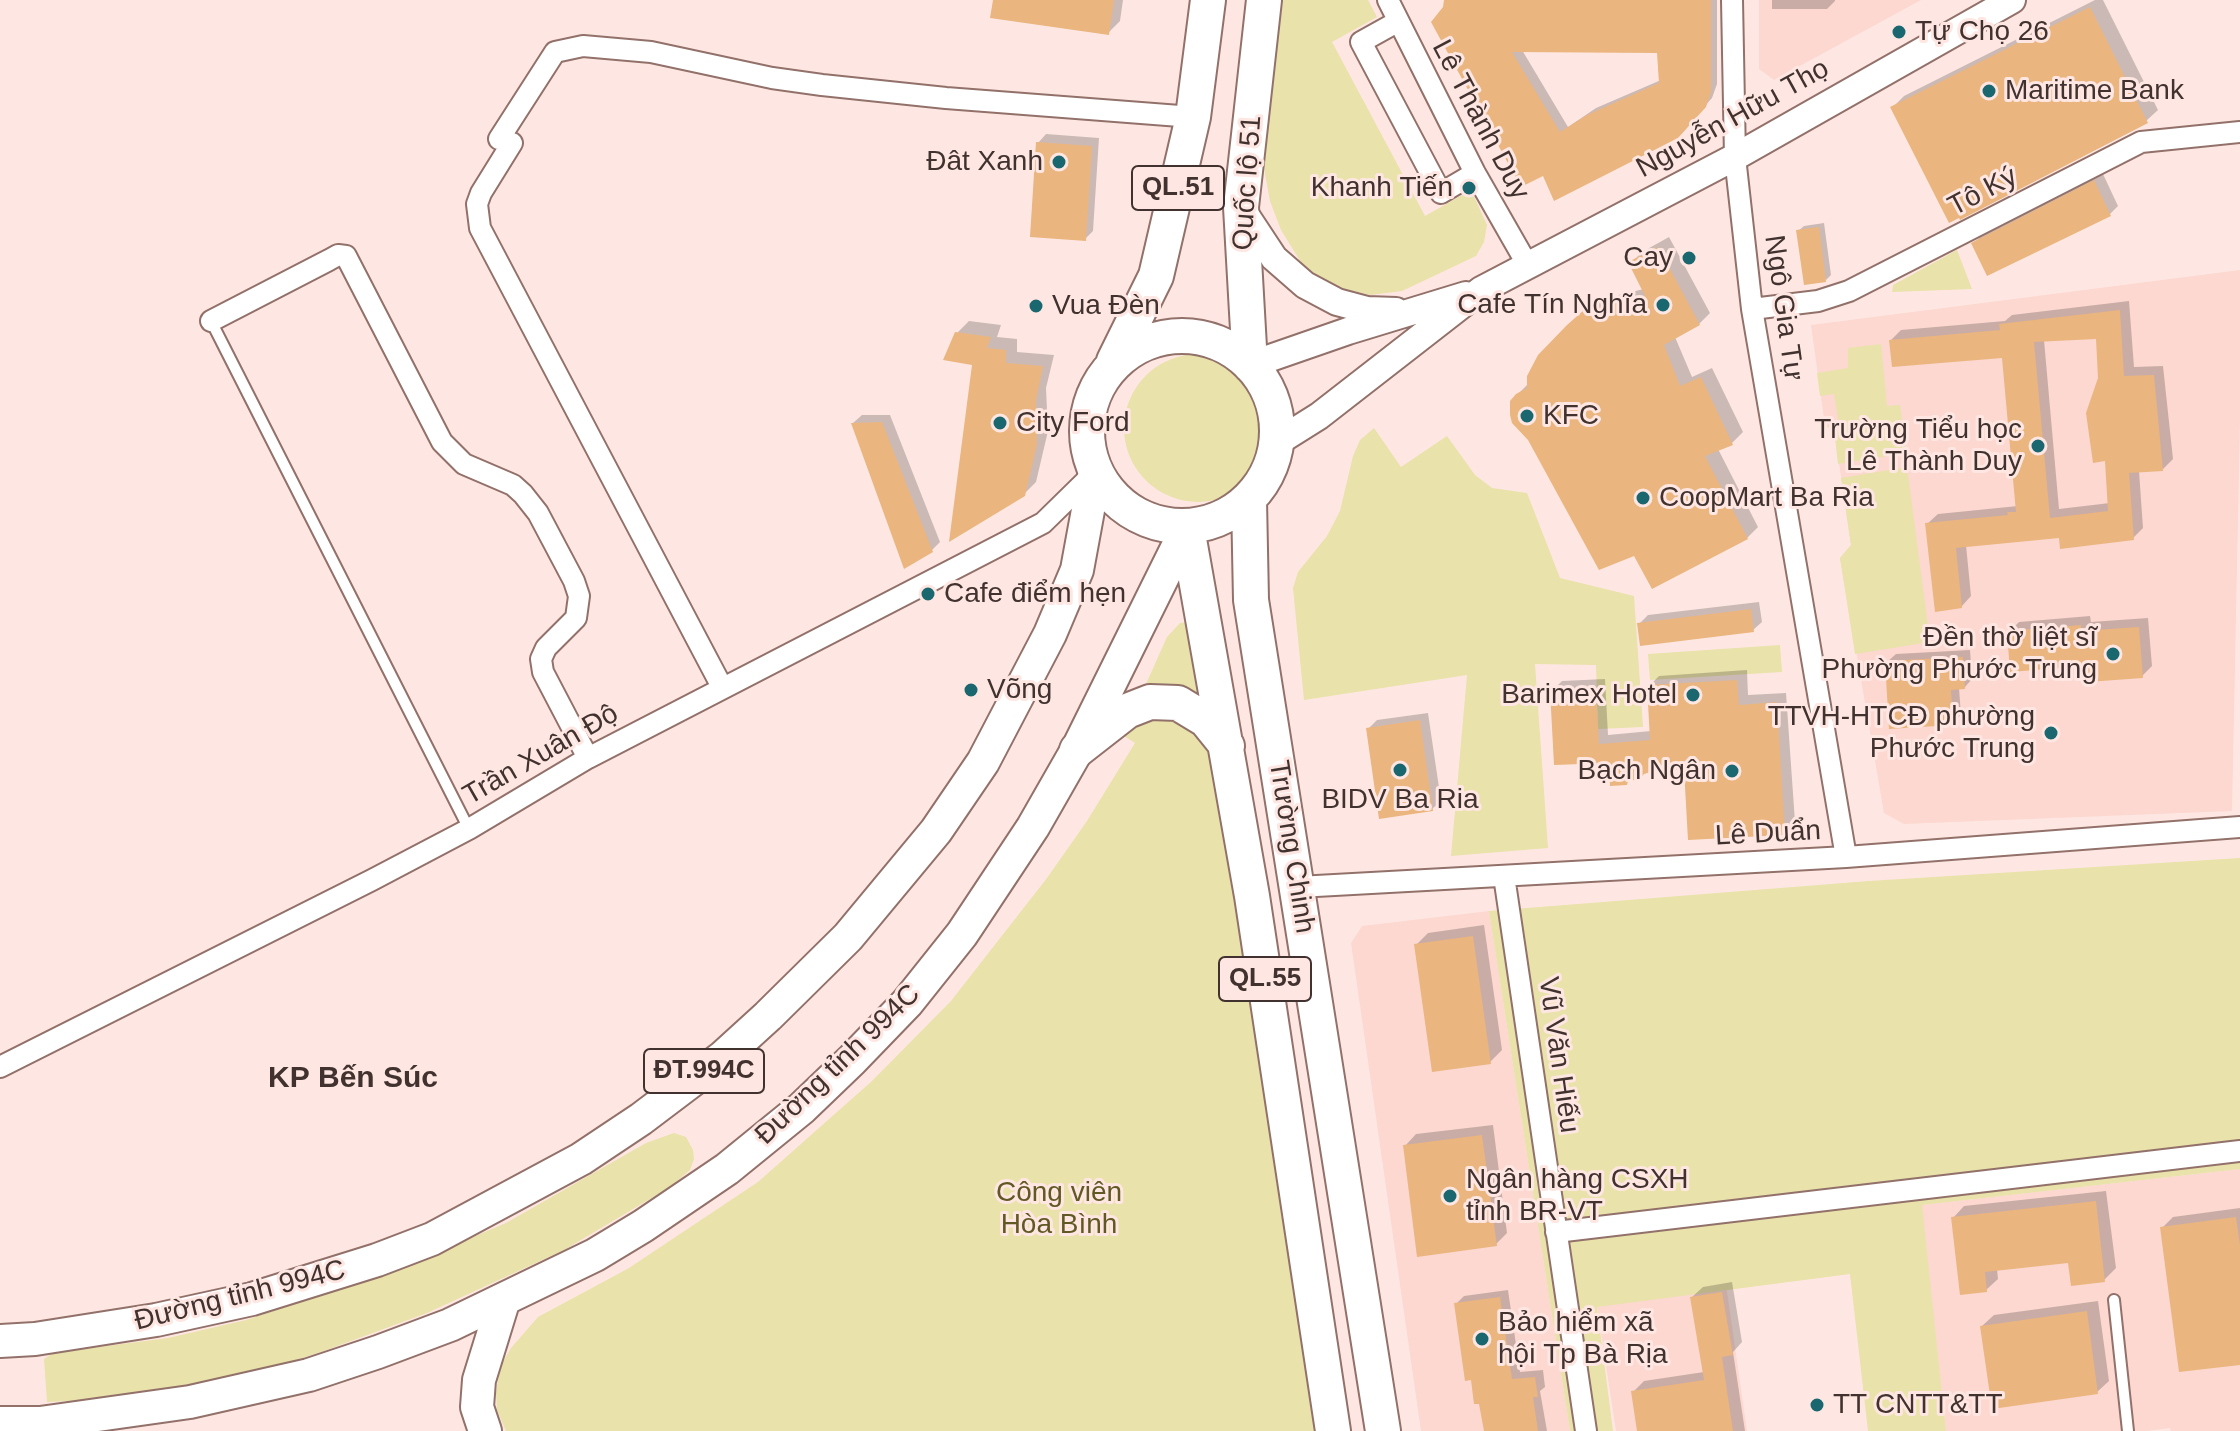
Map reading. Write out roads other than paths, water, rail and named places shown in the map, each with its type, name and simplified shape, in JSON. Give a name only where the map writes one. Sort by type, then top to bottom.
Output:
[{"type":"highway","name":"Quốc lộ 51","points":[[1112,365],[1156,276],[1193,117],[1208,0]]},
{"type":"highway","name":"Quốc lộ 51","points":[[1250,365],[1241,207],[1264,0]]},
{"type":"highway","points":[[1181,335],[1219,343],[1250,365],[1272,401],[1276,443],[1272,464],[1249,500],[1230,514],[1187,528],[1164,526],[1142,519],[1123,507],[1107,491],[1095,472],[1088,450],[1086,427],[1090,404],[1099,383],[1112,365],[1144,343],[1181,335]]},
{"type":"highway","name":"Trường Chinh","points":[[1249,500],[1251,600],[1383,1431]]},
{"type":"highway","name":"Trường Chinh","points":[[1187,528],[1227,746],[1333,1431]]},
{"type":"highway","points":[[1077,750],[1127,711],[1150,702],[1178,703],[1206,720],[1227,746]]},
{"type":"main road","name":"Đường tỉnh 994C","points":[[0,1341],[35,1339],[156,1320],[252,1299],[377,1260],[432,1239],[581,1159],[641,1119],[723,1057],[848,937],[936,831],[983,762],[1050,634],[1077,570],[1095,472]]},
{"type":"main road","name":"Đường tỉnh 994C","points":[[0,1423],[40,1423],[190,1402],[309,1375],[436,1330],[595,1255],[727,1169],[802,1108],[907,1003],[962,934],[1033,827],[1077,750],[1187,528]]},
{"type":"main road","points":[[485,1431],[477,1407],[479,1380],[504,1299]]},
{"type":"main road","points":[[96,1415],[147,1431]]},
{"type":"street","name":"Lê Thành Duy","points":[[1388,0],[1475,173],[1527,264]]},
{"type":"street","name":"Ngô Gia Tự","points":[[1732,0],[1735,157],[1752,309],[1846,857]]},
{"type":"street","name":"Nguyễn Hữu Thọ","points":[[1276,443],[1319,416],[1481,290],[1735,157],[2012,0]]},
{"type":"street","points":[[1397,22],[1361,42],[1441,193],[1475,173]]},
{"type":"street","points":[[722,687],[480,228],[477,204],[481,193],[505,141],[555,52],[583,46],[651,52],[772,78],[822,85],[1193,117]]},
{"type":"street","name":"Tô Ký","points":[[1752,309],[1818,301],[1849,291],[2141,142],[2240,132]]},
{"type":"street","points":[[1241,207],[1274,258],[1305,285],[1337,302],[1367,310],[1407,312]]},
{"type":"street","points":[[211,321],[338,255],[346,256],[442,442],[464,464],[513,485],[523,494],[538,513],[574,581],[579,596],[576,618],[546,648],[541,659],[543,672],[588,758]]},
{"type":"street","name":"Nguyễn Hữu Thọ","points":[[1250,365],[1481,290]]},
{"type":"street","name":"Trần Xuân Độ","points":[[0,1067],[469,829],[588,758],[1043,523],[1095,472]]},
{"type":"street","name":"Lê Duẩn","points":[[1298,887],[1846,857],[2240,827]]},
{"type":"street","name":"Vũ Văn Hiếu","points":[[1504,876],[1586,1431]]},
{"type":"street","points":[[1556,1232],[2240,1151]]},
{"type":"lane","points":[[211,321],[469,829]]},
{"type":"lane","points":[[2114,1300],[2128,1431]]},
{"type":"place","name":"Tự Chọ 26","points":[[1899,32]]},
{"type":"place","name":"Maritime Bank","points":[[1989,91]]},
{"type":"place","name":"Đât Xanh","points":[[1059,162]]},
{"type":"place","name":"Khanh Tiến","points":[[1469,188]]},
{"type":"place","name":"Cay","points":[[1689,258]]},
{"type":"place","name":"Cafe Tín Nghĩa","points":[[1663,305]]},
{"type":"place","name":"Vua Đèn","points":[[1036,306]]},
{"type":"place","name":"KFC","points":[[1527,416]]},
{"type":"place","name":"City Ford","points":[[1000,423]]},
{"type":"place","name":"Trường Tiểu học Lê Thành Duy","points":[[2038,446]]},
{"type":"place","name":"CoopMart Ba Ria","points":[[1643,498]]},
{"type":"place","name":"Cafe điểm hẹn","points":[[928,594]]},
{"type":"place","name":"Đền thờ liệt sĩ Phường Phước Trung","points":[[2113,654]]},
{"type":"place","name":"Võng","points":[[971,690]]},
{"type":"place","name":"Barimex Hotel","points":[[1693,695]]},
{"type":"place","name":"TTVH-HTCĐ phường Phước Trung","points":[[2051,733]]},
{"type":"place","name":"BIDV Ba Ria","points":[[1400,770]]},
{"type":"place","name":"Bạch Ngân","points":[[1732,771]]},
{"type":"place","name":"Ngân hàng CSXH tỉnh BR-VT","points":[[1450,1196]]},
{"type":"place","name":"Bảo hiểm xã hội Tp Bà Rịa","points":[[1482,1339]]},
{"type":"place","name":"TT CNTT&TT","points":[[1817,1405]]},
{"type":"district","name":"KP Bến Súc","points":[[353,1079]]},
{"type":"park label","name":"Công viên Hòa Bình","points":[[1059,1209]]}]
